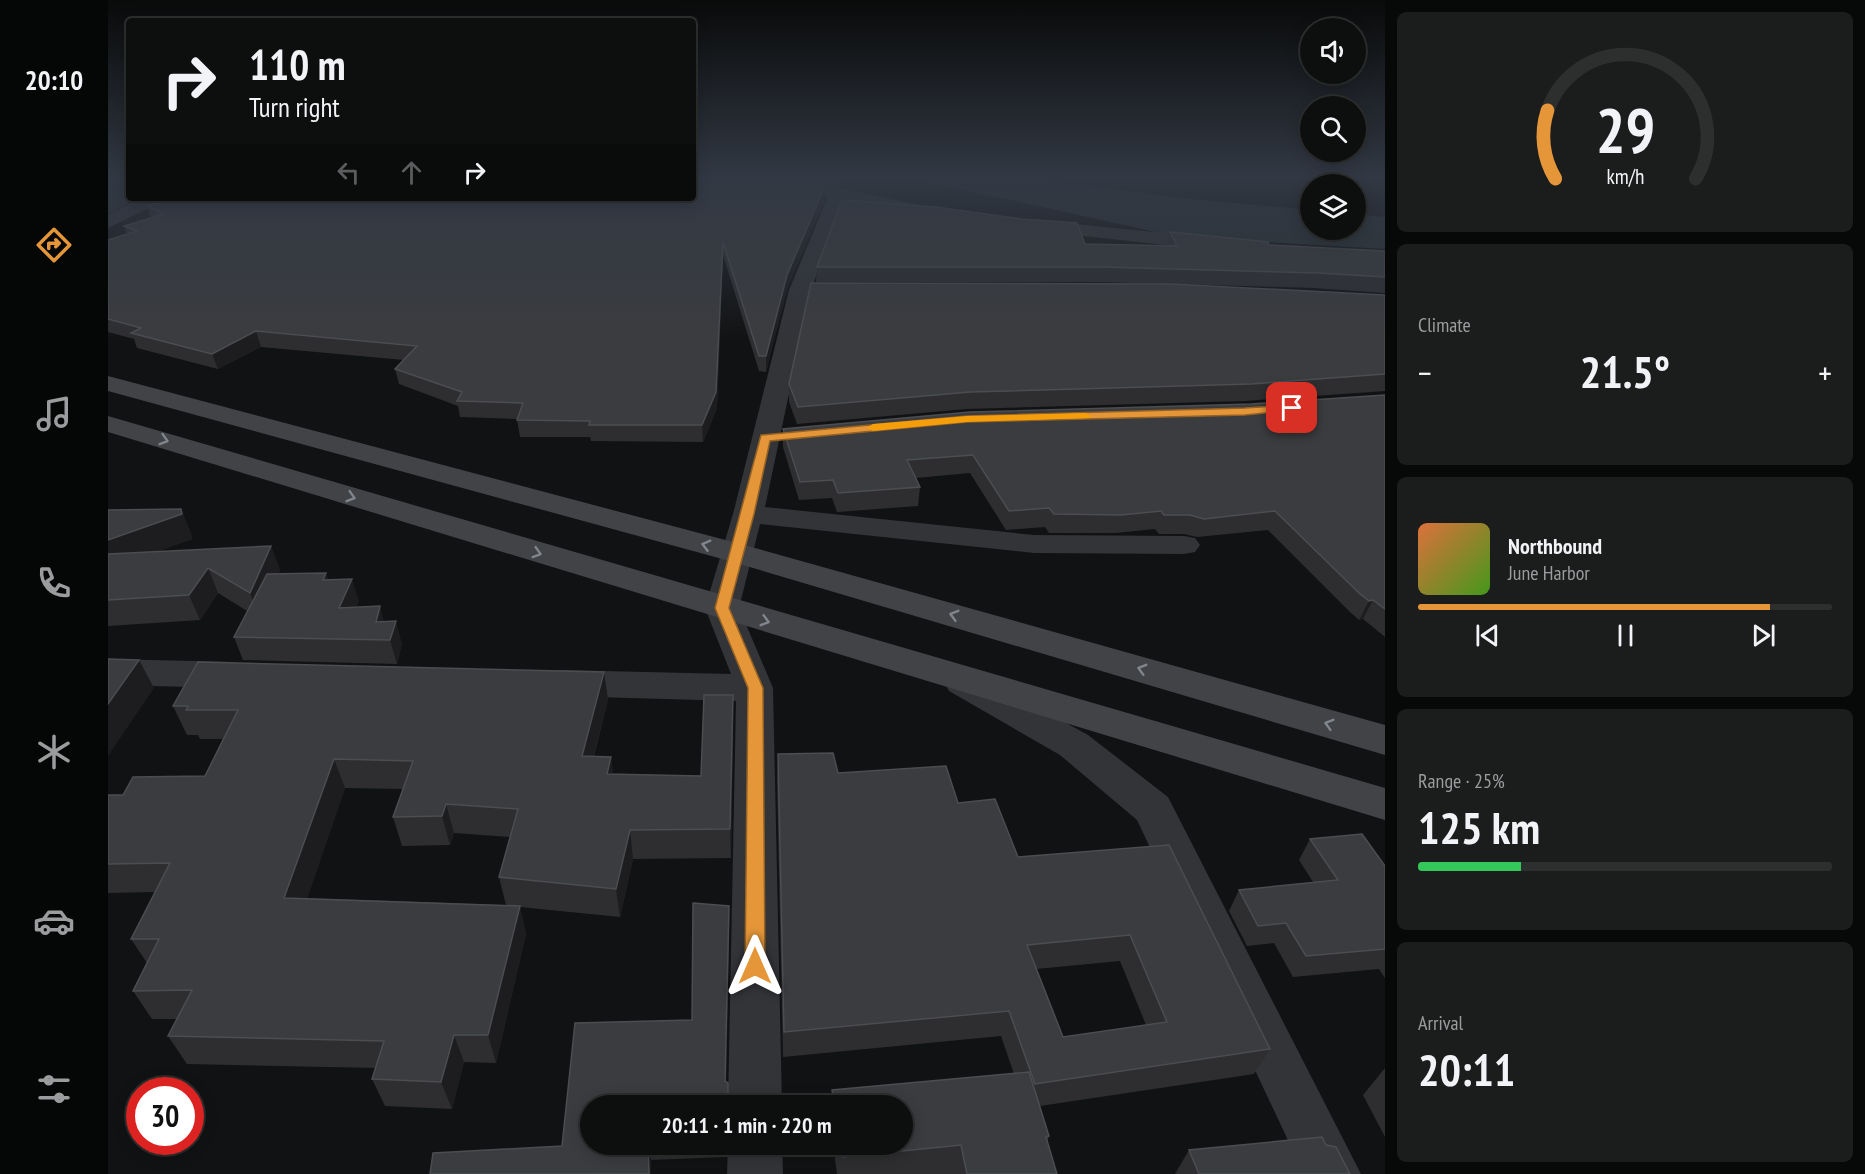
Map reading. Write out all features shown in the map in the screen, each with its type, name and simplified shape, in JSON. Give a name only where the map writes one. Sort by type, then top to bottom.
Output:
[{"type":"main road","points":[[108,383],[736,553],[1385,740]]},
{"type":"main road","points":[[108,424],[1385,804]]},
{"type":"street","points":[[755,1095],[755,688],[722,608],[748,514],[777,437],[800,290],[823,232]]},
{"type":"street","points":[[1090,232],[1233,246]]},
{"type":"street","points":[[800,290],[823,290]]},
{"type":"street","points":[[748,514],[1034,544],[1184,544]]},
{"type":"street","points":[[108,672],[264,676]]},
{"type":"street","points":[[946,673],[1074,745],[1153,809],[1333,1174]]},
{"type":"street","points":[[528,682],[755,688]]},
{"type":"street","points":[[755,1155],[755,1174]]},
{"type":"shaded area","points":[[1154,232],[1300,232],[1300,240],[1366,240],[1366,232],[1385,232],[1385,249],[1178,237]]},
{"type":"building","points":[[134,232],[805,232],[787,275],[766,356],[759,356],[723,242],[716,392],[702,425],[589,425],[590,421],[517,420],[523,403],[457,401],[462,392],[395,369],[417,346],[256,331],[212,354],[131,333],[141,328],[108,319],[108,240]]},
{"type":"building","points":[[830,232],[1080,232],[1085,244],[1177,246],[1170,232],[1268,242],[1269,245],[1385,251],[1385,277],[1102,267],[817,267]]},
{"type":"building","points":[[811,283],[1170,284],[1385,295],[1385,374],[1251,384],[970,392],[798,407],[789,384]]},
{"type":"building","points":[[1385,395],[1385,609],[1359,593],[1275,511],[1204,519],[1190,515],[1164,515],[1161,511],[1121,515],[1054,514],[1049,508],[1009,511],[973,455],[907,460],[920,487],[838,493],[833,480],[800,482],[783,429],[970,412],[1251,404]]},
{"type":"building","points":[[181,509],[182,514],[108,540],[108,510]]},
{"type":"building","points":[[271,546],[250,593],[208,568],[189,595],[108,600],[108,554]]},
{"type":"building","points":[[326,573],[323,580],[352,579],[339,608],[380,606],[376,622],[396,621],[390,640],[234,637],[267,574]]},
{"type":"building","points":[[108,659],[139,660],[108,704]]},
{"type":"building","points":[[198,662],[604,672],[582,756],[611,757],[607,774],[701,776],[704,695],[733,695],[730,829],[630,830],[616,889],[499,877],[518,809],[446,804],[442,816],[393,817],[413,761],[334,759],[284,898],[520,906],[488,1035],[454,1035],[441,1082],[372,1079],[384,1041],[168,1036],[192,990],[133,991],[159,939],[131,939],[170,863],[108,864],[108,795],[123,795],[133,777],[205,776],[238,710],[186,710],[188,706],[173,706]]},
{"type":"building","points":[[833,753],[838,773],[946,766],[958,803],[995,799],[1018,857],[1169,845],[1270,1049],[1035,1084],[1009,1011],[784,1032],[778,754]],"holes":[[[1130,935],[1167,1022],[1063,1037],[1027,945]]]},
{"type":"building","points":[[1362,834],[1385,866],[1385,949],[1306,956],[1286,923],[1258,926],[1239,890],[1338,880],[1310,839]]},
{"type":"building","points":[[693,903],[729,906],[725,1081],[728,1083],[728,1095],[580,1095],[580,1155],[648,1155],[649,1174],[430,1174],[433,1153],[562,1146],[575,1023],[692,1020]]},
{"type":"building","points":[[1029,1072],[1049,1136],[1046,1137],[1057,1174],[967,1174],[961,1145],[913,1150],[913,1095],[833,1095],[832,1090]]},
{"type":"building","points":[[1322,1137],[1326,1145],[1336,1147],[1350,1174],[1199,1174],[1189,1150]]},
{"type":"slow traffic","points":[[873,428],[967,419],[1086,416]]},
{"type":"route","points":[[755,966],[755,688],[722,608],[748,514],[765,438],[967,419],[1292,408]]}]
